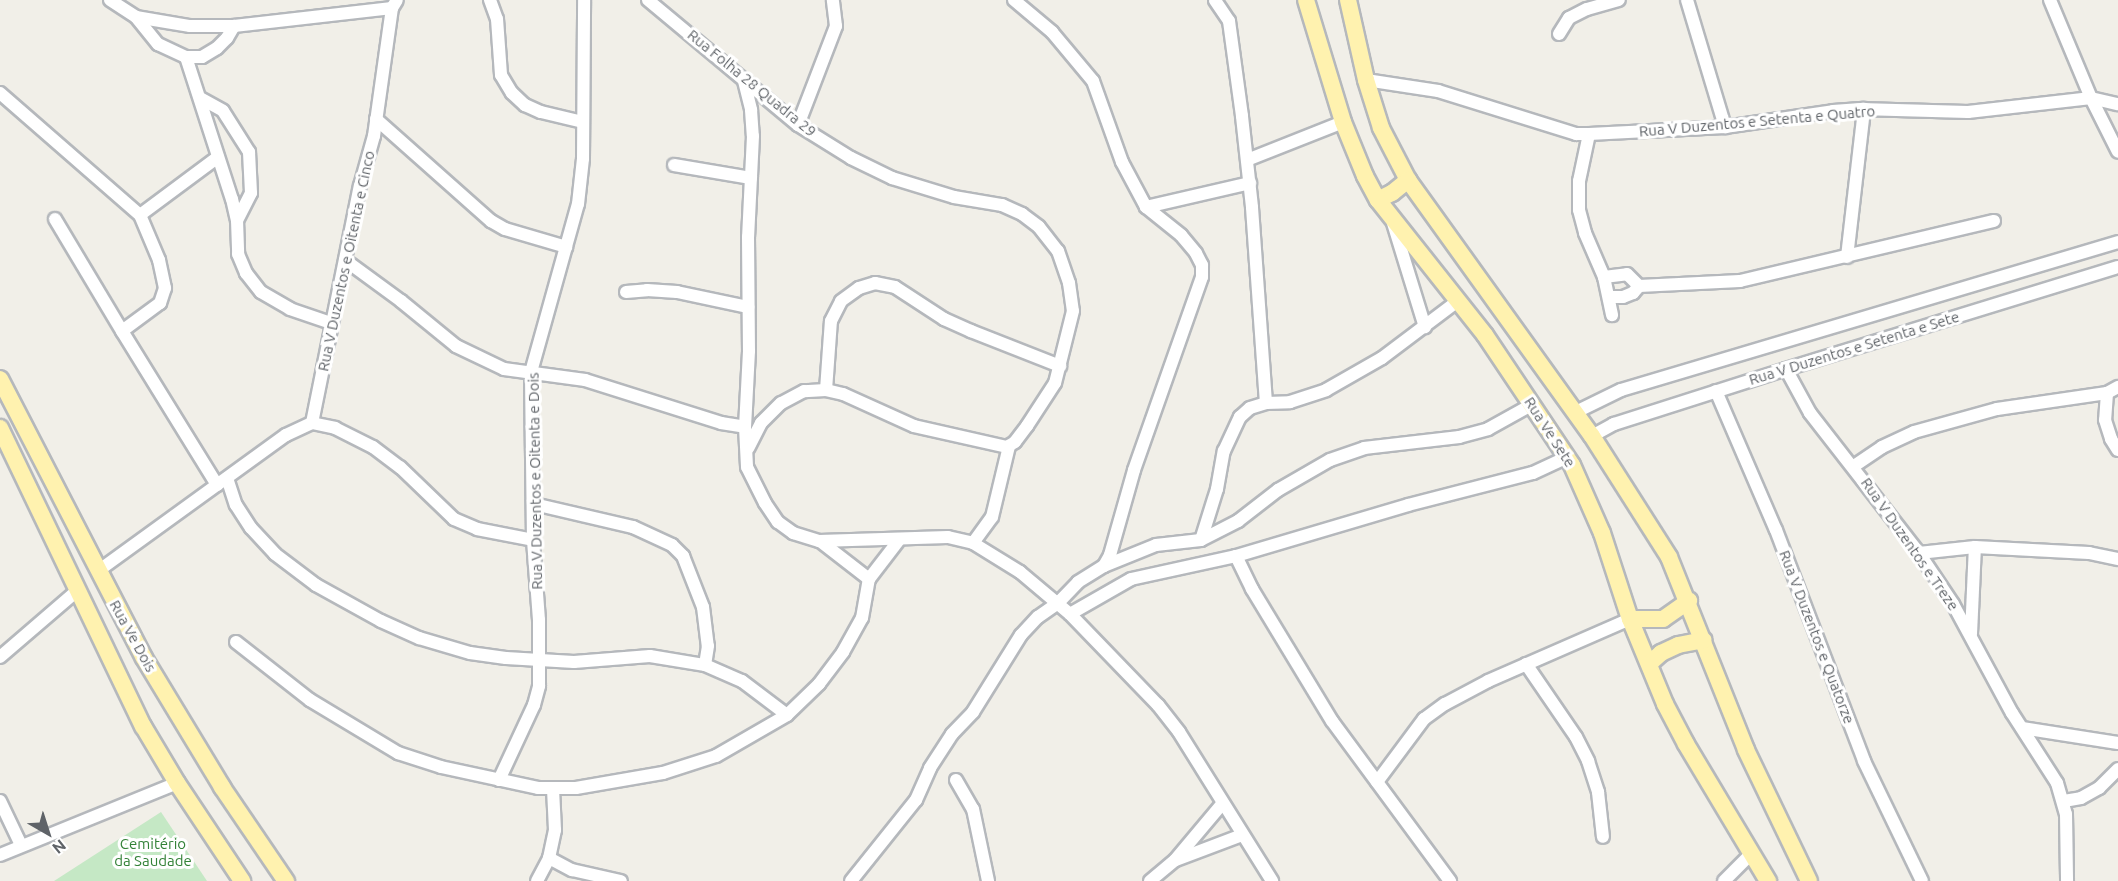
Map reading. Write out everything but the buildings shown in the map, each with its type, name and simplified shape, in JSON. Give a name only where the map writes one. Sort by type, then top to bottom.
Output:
[{"type":"main road","name":"Rua Ve Sete","points":[[1306,0],[1343,122],[1361,168],[1378,200],[1459,300],[1533,404],[1567,457],[1602,533],[1630,619],[1665,704],[1750,855],[1768,881]]},
{"type":"main road","name":"Rua Ve Sete","points":[[1347,0],[1366,80],[1381,128],[1408,180],[1576,412],[1669,557],[1689,601],[1746,750],[1809,881]]},
{"type":"main road","points":[[1378,200],[1392,193],[1408,180]]},
{"type":"main road","name":"Rua Ve Dois","points":[[0,379],[144,658],[222,787],[286,881]]},
{"type":"main road","name":"Rua Ve Dois","points":[[0,428],[143,726],[177,783],[242,881]]},
{"type":"main road","points":[[1630,619],[1663,619],[1689,601]]},
{"type":"main road","points":[[1650,663],[1661,653],[1678,645],[1704,640]]},
{"type":"street","points":[[110,0],[135,17],[158,44],[186,57],[202,57],[217,48],[234,26]]},
{"type":"street","points":[[490,0],[497,19],[501,75],[512,93],[525,105],[541,112],[584,122]]},
{"type":"street","name":"Rua V Duzentos e Oitenta e Dois","points":[[499,780],[534,705],[539,686],[540,661],[533,540],[531,372],[555,277],[578,204],[583,159],[584,0]]},
{"type":"street","name":"Rua Folha 28 Quadra 29","points":[[648,0],[714,52],[744,81],[798,125],[851,158],[892,178],[954,197],[1002,205],[1022,214],[1039,227],[1058,251],[1069,283],[1073,311],[1055,383],[1012,444]]},
{"type":"street","points":[[798,125],[836,26],[833,0]]},
{"type":"street","points":[[1014,0],[1052,32],[1093,81],[1122,162],[1146,207],[1181,235],[1196,253],[1202,265],[1202,277],[1134,470],[1110,555],[1104,566]]},
{"type":"street","points":[[1215,0],[1229,21],[1250,183],[1266,403]]},
{"type":"street","points":[[1559,34],[1569,18],[1587,9],[1619,0]]},
{"type":"street","points":[[1687,0],[1725,127]]},
{"type":"street","points":[[2050,0],[2091,98],[2118,152]]},
{"type":"street","points":[[135,17],[190,26],[234,26],[395,4]]},
{"type":"street","name":"Rua V Duzentos e Oitenta e Cinco","points":[[312,423],[331,323],[376,119],[395,4]]},
{"type":"street","points":[[186,57],[237,220],[238,254],[246,273],[261,292],[290,309],[331,323]]},
{"type":"street","name":"Rua V Duzentos e Setenta e Quatro","points":[[1366,80],[1438,91],[1576,134],[1725,127],[1833,111],[1864,109],[1968,112],[2091,98],[2118,104]]},
{"type":"street","points":[[744,81],[751,110],[753,136],[748,307],[749,351],[745,427],[747,466],[765,503],[778,522],[793,532],[819,541],[869,579]]},
{"type":"street","points":[[0,93],[140,215],[159,260],[165,288],[159,303],[122,331]]},
{"type":"street","points":[[200,98],[223,111],[249,152],[251,193],[237,220]]},
{"type":"street","points":[[1847,257],[1864,109]]},
{"type":"street","points":[[376,119],[491,221],[505,229],[566,248]]},
{"type":"street","points":[[2106,128],[2118,120]]},
{"type":"street","points":[[1247,160],[1343,122]]},
{"type":"street","points":[[1589,134],[1580,181],[1579,210],[1585,233],[1604,277],[1612,315]]},
{"type":"street","points":[[140,215],[218,158]]},
{"type":"street","points":[[674,165],[751,178]]},
{"type":"street","points":[[1146,207],[1250,183]]},
{"type":"street","points":[[1390,213],[1425,327]]},
{"type":"street","points":[[55,219],[122,331],[251,528],[275,554],[316,585],[381,621],[419,638],[470,653],[540,661],[574,662],[650,656],[705,665],[742,681],[788,714]]},
{"type":"street","points":[[1610,297],[1623,297],[1633,293],[1639,286],[1740,281],[1994,221]]},
{"type":"street","points":[[1576,412],[1621,390],[2118,242]]},
{"type":"street","points":[[345,261],[401,301],[456,346],[504,369],[585,380],[721,423],[745,427]]},
{"type":"street","name":"Rua V Duzentos e Setenta e Sete","points":[[1592,436],[1614,424],[1716,391],[2118,267]]},
{"type":"street","points":[[1604,277],[1627,274],[1639,286]]},
{"type":"street","points":[[826,390],[831,321],[841,301],[859,288],[875,283],[895,287],[944,319],[1060,366]]},
{"type":"street","points":[[626,292],[647,290],[677,292],[748,307]]},
{"type":"street","points":[[1201,540],[1217,489],[1224,452],[1240,417],[1250,408],[1266,403],[1290,402],[1326,390],[1382,358],[1459,300]]},
{"type":"street","name":"Rua V Duzentos e Treze","points":[[1786,369],[1810,413],[1854,466],[1919,553],[1971,634],[2022,728],[2057,783],[2064,801],[2067,881]]},
{"type":"street","points":[[747,450],[761,423],[781,403],[804,392],[826,390],[843,394],[914,426],[992,445],[1012,444],[992,517],[973,543]]},
{"type":"street","points":[[1854,466],[1882,447],[1934,426],[1997,409],[2112,390],[2105,420],[2111,439],[2118,450]]},
{"type":"street","name":"Rua V Duzentos e Quatorze","points":[[1716,391],[1776,530],[1864,761],[1922,881]]},
{"type":"street","points":[[851,881],[916,800],[930,768],[952,734],[974,712],[1017,642],[1038,617],[1058,603],[1078,582],[1104,566],[1156,545],[1201,540],[1238,520],[1278,490],[1330,460],[1364,448],[1459,437],[1488,429],[1533,404]]},
{"type":"street","points":[[98,571],[286,435],[312,423],[335,428],[373,447],[400,467],[454,519],[477,529],[533,540]]},
{"type":"street","points":[[1070,614],[1131,579],[1236,556],[1408,505],[1533,473],[1567,457]]},
{"type":"street","points":[[534,504],[633,527],[672,545],[683,556],[703,607],[708,646],[705,665]]},
{"type":"street","points":[[819,541],[899,540],[922,536],[948,537],[973,543],[999,557],[1070,614],[1158,705],[1179,732],[1272,881]]},
{"type":"street","points":[[236,642],[310,700],[398,753],[441,767],[538,789],[576,788],[663,773],[694,763],[725,752],[788,714],[819,684],[843,652],[862,618],[869,579],[899,540]]},
{"type":"street","points":[[1919,553],[1975,547],[2089,553],[2118,559]]},
{"type":"street","points":[[1971,634],[1975,547]]},
{"type":"street","points":[[1236,556],[1252,589],[1332,721],[1450,881]]},
{"type":"street","points":[[0,657],[78,590]]},
{"type":"street","points":[[1377,782],[1424,719],[1467,692],[1630,619]]},
{"type":"street","points":[[1526,664],[1576,737],[1588,761],[1598,792],[1603,837]]},
{"type":"street","points":[[2022,728],[2118,743]]},
{"type":"street","points":[[2064,801],[2081,798],[2099,788],[2118,769]]},
{"type":"street","points":[[956,780],[973,809],[988,881]]},
{"type":"street","points":[[0,855],[177,783]]},
{"type":"street","points":[[537,881],[549,858],[555,830],[553,789]]},
{"type":"street","points":[[0,801],[21,845]]},
{"type":"street","points":[[1150,881],[1175,860],[1222,804]]},
{"type":"street","points":[[1175,860],[1242,836]]},
{"type":"street","points":[[1724,881],[1750,855]]},
{"type":"street","points":[[549,858],[572,870],[621,881]]},
{"type":"green space","name":"Cemitério da Saudade","points":[[161,812],[207,881],[54,881]]}]
